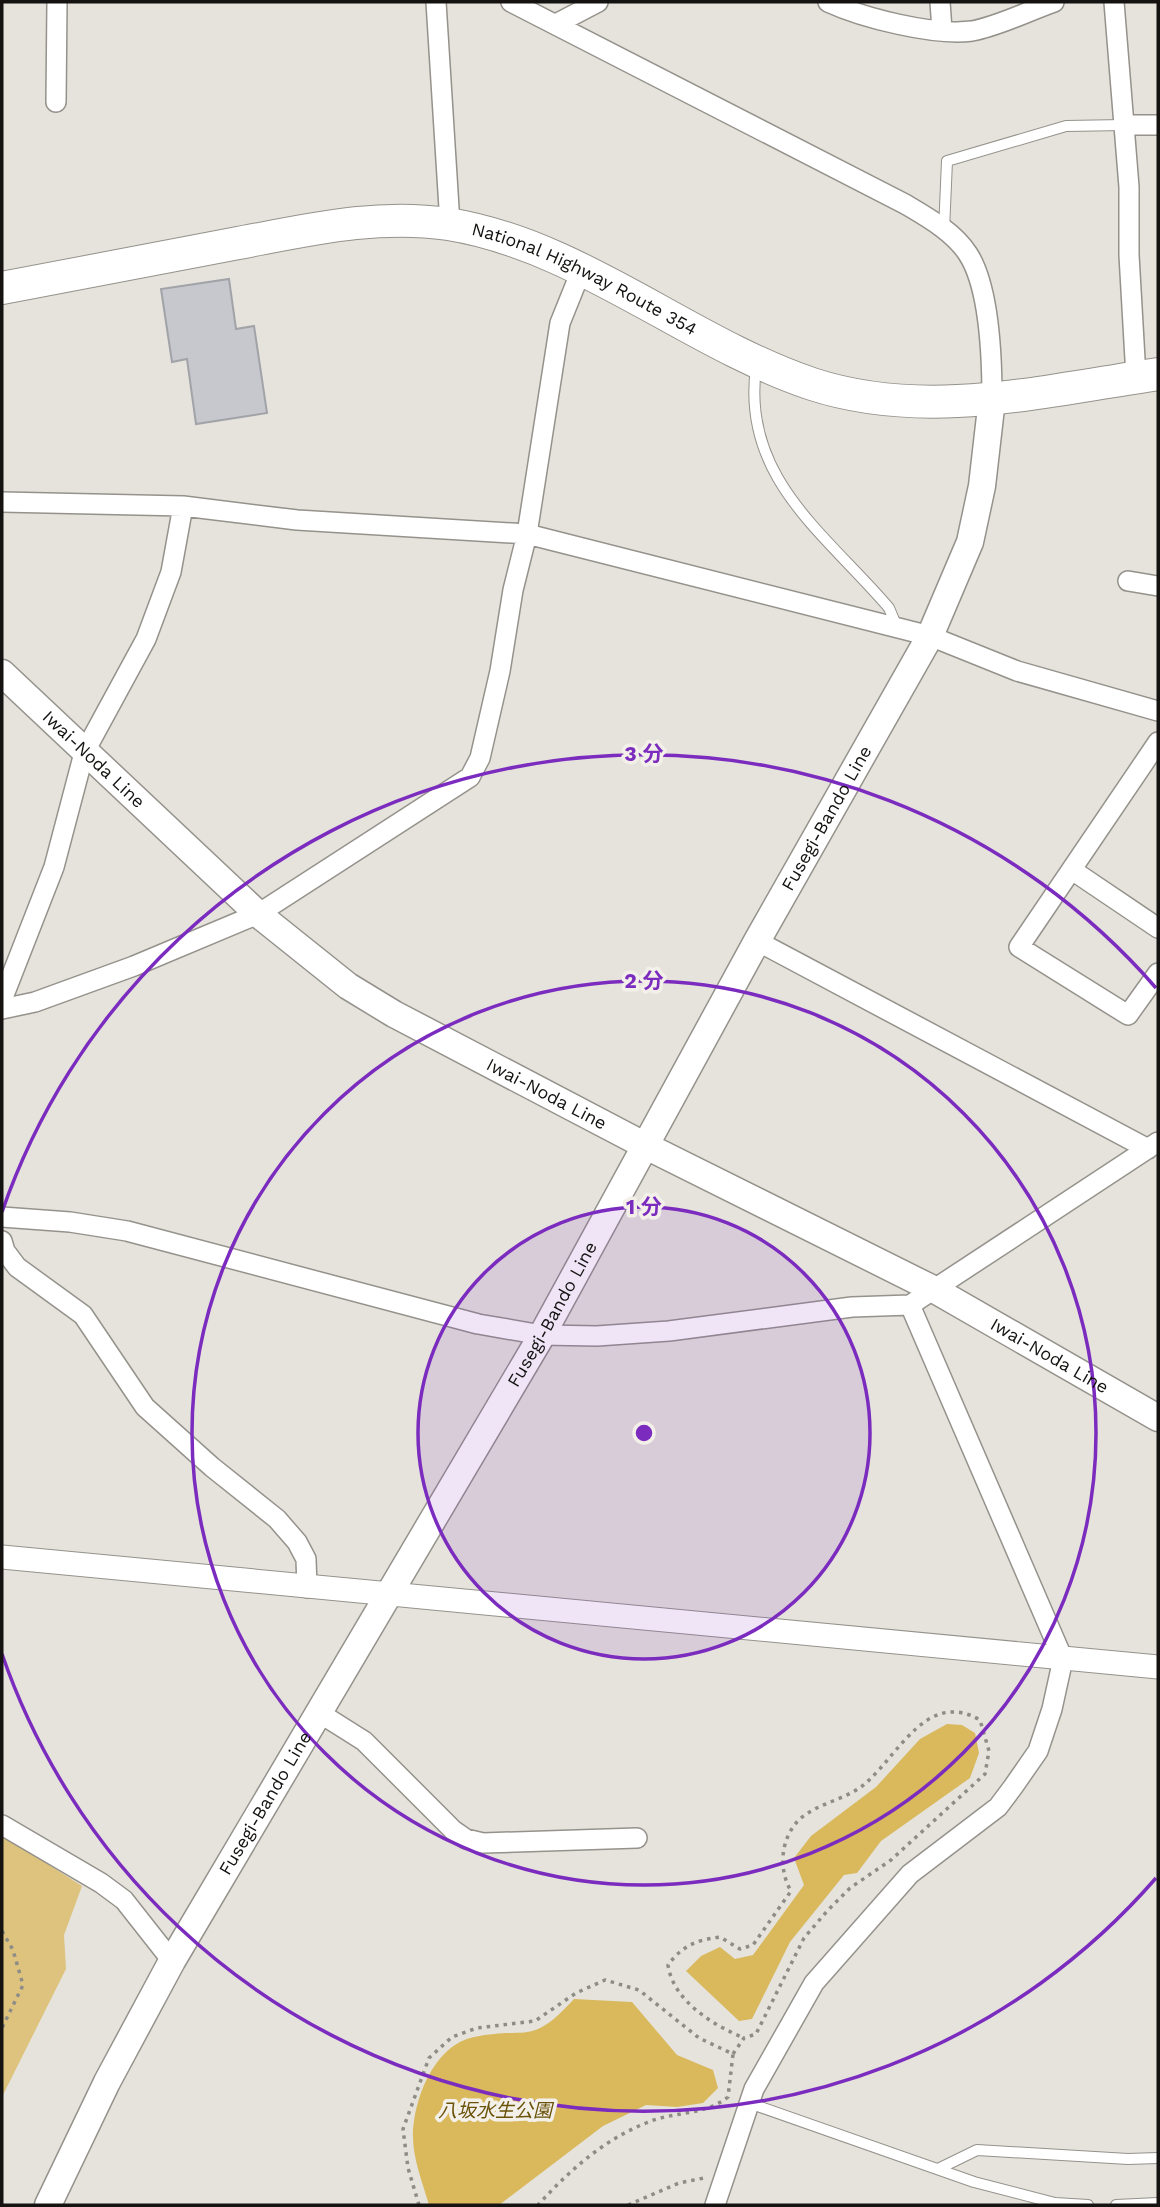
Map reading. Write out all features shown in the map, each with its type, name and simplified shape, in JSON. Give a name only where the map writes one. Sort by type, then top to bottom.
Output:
[{"type":"highway","name":"National Highway Route 354","points":[[2,288],[353,222],[402,220],[450,224],[538,251],[757,360],[810,383],[863,397],[920,402],[992,399],[1147,376]]},
{"type":"main road","name":"Fusegi-Bando Line","points":[[48,2205],[107,2082],[173,1961],[542,1335],[757,941],[930,636],[970,542],[982,486],[992,399]]},
{"type":"main road","name":"Iwai-Noda Line","points":[[2,673],[258,914],[348,986],[394,1014],[644,1145],[935,1290],[1158,1418]]},
{"type":"street","points":[[56,102],[57,2]]},
{"type":"street","points":[[436,2],[450,224]]},
{"type":"street","points":[[511,2],[905,204],[944,231],[969,255],[979,284],[990,349],[992,399]]},
{"type":"street","points":[[556,24],[598,2]]},
{"type":"street","points":[[828,2],[881,19],[942,30],[972,31],[1054,2]]},
{"type":"street","points":[[940,2],[942,30]]},
{"type":"street","points":[[1114,2],[1147,376]]},
{"type":"street","points":[[1124,125],[1158,125]]},
{"type":"street","points":[[2,1009],[35,1002],[134,967],[258,914],[471,777],[487,734],[513,590],[527,534],[560,323],[581,271]]},
{"type":"street","points":[[2,502],[183,506],[298,520],[527,534],[930,636],[1017,671],[1158,711]]},
{"type":"street","points":[[2,1000],[54,867],[84,753],[146,639],[171,572],[183,506]]},
{"type":"street","points":[[1128,582],[1158,586]]},
{"type":"street","points":[[1158,742],[1019,947],[1128,1015],[1158,973]]},
{"type":"street","points":[[1072,870],[1158,928]]},
{"type":"street","points":[[2,1217],[71,1222],[127,1231],[478,1324],[542,1335],[597,1336],[669,1331],[841,1308],[910,1304],[1153,1146],[757,941]]},
{"type":"street","points":[[2,1241],[5,1251],[17,1267],[83,1315],[145,1407],[212,1467],[277,1519],[297,1542],[306,1559],[307,1588]]},
{"type":"street","points":[[715,2205],[754,2089],[814,1983],[910,1874],[998,1807],[1038,1751],[1063,1659],[910,1304]]},
{"type":"street","points":[[2,1557],[389,1596],[1158,1667]]},
{"type":"street","points":[[318,1712],[364,1741],[453,1830],[466,1839],[482,1843],[637,1838]]},
{"type":"street","points":[[2,1825],[101,1883],[124,1900],[173,1961]]},
{"type":"lane","points":[[944,231],[947,161],[1066,126],[1124,125]]},
{"type":"lane","points":[[757,360],[753,390],[761,433],[778,482],[799,513],[889,608],[898,628]]},
{"type":"lane","points":[[749,2103],[1016,2194],[1055,2203],[1088,2205]]},
{"type":"lane","points":[[939,2169],[976,2150],[1128,2159],[1158,2158]]},
{"type":"lane","points":[[1116,2205],[1158,2203]]},
{"type":"path","points":[[538,2205],[575,2166],[645,2123],[714,2108],[728,2097],[733,2054],[744,2038],[756,2034],[804,1938],[850,1888],[891,1860],[985,1774],[989,1751],[981,1720],[965,1712],[953,1710],[930,1718],[865,1784],[801,1819],[783,1847],[783,1877],[791,1891],[753,1945],[740,1950],[720,1937],[698,1940],[679,1951],[668,1965],[670,1978],[687,2003],[723,2029],[744,2038]]},
{"type":"path","points":[[2,1931],[13,1950],[23,1985],[2,2028]]},
{"type":"path","points":[[419,2205],[408,2168],[403,2129],[429,2058],[452,2037],[477,2028],[536,2021],[576,1993],[605,1980],[639,1990],[699,2038],[733,2054]]},
{"type":"path","points":[[628,2205],[679,2183],[724,2174]]},
{"type":"shaded area","points":[[2,1835],[82,1886],[64,1935],[66,1969],[2,2097]]},
{"type":"water","points":[[947,1724],[962,1725],[975,1733],[979,1753],[970,1778],[881,1841],[857,1873],[844,1875],[790,1942],[752,2019],[739,2021],[686,1971],[701,1956],[720,1947],[735,1959],[753,1955],[804,1885],[794,1858],[811,1836],[876,1787],[920,1739]]},
{"type":"water","name":"八坂水生公園","points":[[574,1999],[632,2002],[677,2055],[713,2070],[718,2088],[703,2103],[677,2107],[646,2105],[603,2126],[499,2205],[429,2205],[416,2163],[413,2137],[422,2091],[437,2062],[460,2042],[474,2037],[538,2029],[548,2024]]},
{"type":"building","points":[[229,279],[236,329],[254,326],[267,413],[196,424],[187,359],[172,362],[161,289]]}]
